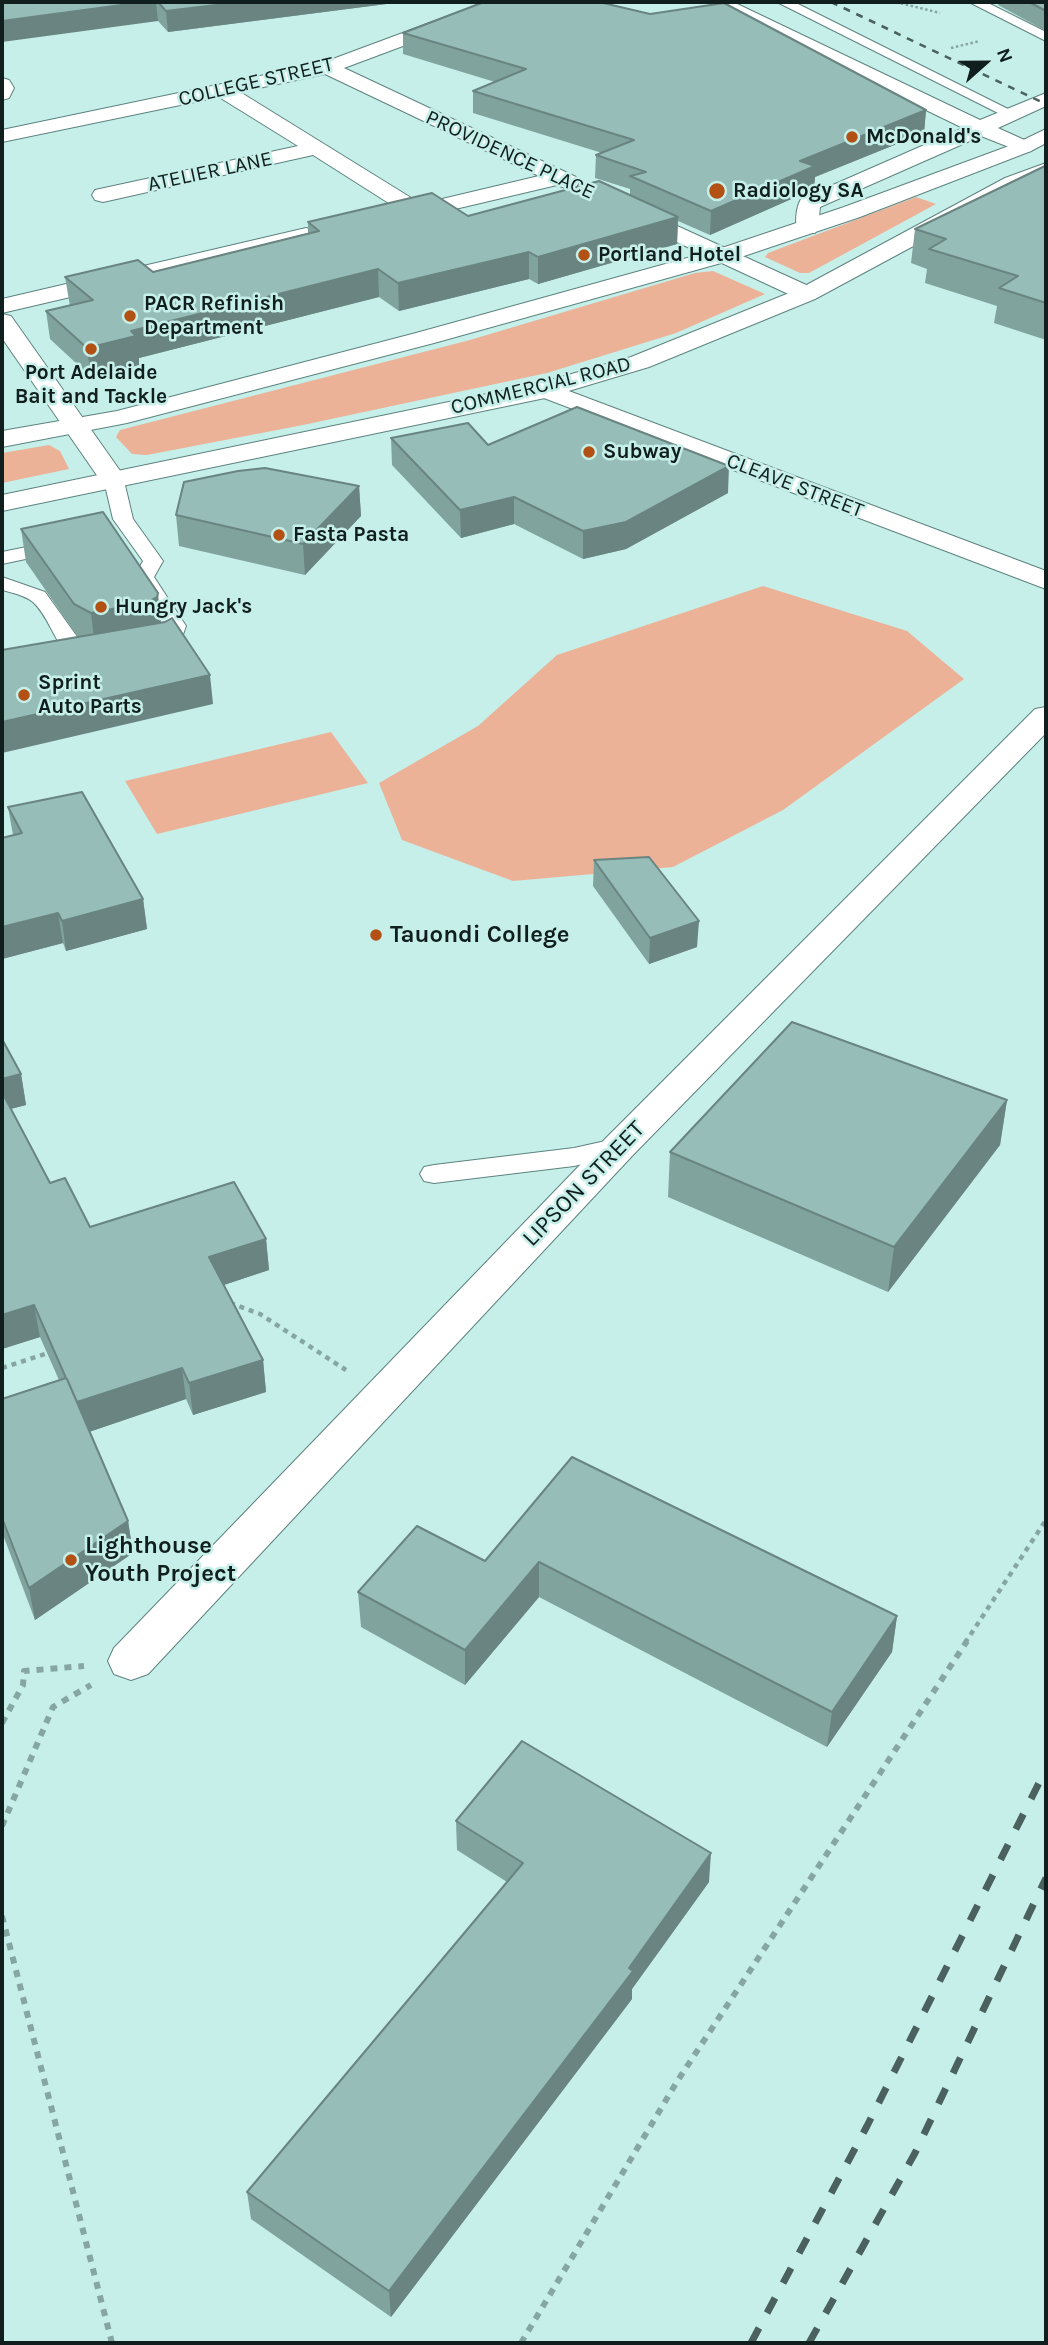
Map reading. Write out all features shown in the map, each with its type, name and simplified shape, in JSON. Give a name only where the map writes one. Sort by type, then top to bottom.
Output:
[{"type":"street","name":"COLLEGE STREET","points":[[2,136],[327,68],[500,2]]},
{"type":"street","points":[[719,2],[982,129],[1035,145]]},
{"type":"street","name":"PROVIDENCE PLACE","points":[[327,68],[584,190]]},
{"type":"street","points":[[2,83],[2,94]]},
{"type":"street","points":[[223,90],[417,211]]},
{"type":"street","points":[[807,228],[809,204],[1046,99]]},
{"type":"street","points":[[1013,183],[1005,171],[1013,158],[1046,135]]},
{"type":"street","points":[[2,439],[118,418],[724,255],[807,228],[1035,145]]},
{"type":"street","name":"ATELIER LANE","points":[[103,195],[317,148]]},
{"type":"street","name":"COMMERCIAL ROAD","points":[[2,503],[545,390],[694,342],[807,294],[1013,183],[1046,169]]},
{"type":"street","points":[[377,220],[560,178]]},
{"type":"street","name":"PROVIDENCE PLACE","points":[[609,202],[807,294]]},
{"type":"street","points":[[2,306],[323,232]]},
{"type":"street","points":[[2,321],[114,481]]},
{"type":"street","name":"CLEAVE STREET","points":[[545,390],[1046,581]]},
{"type":"street","name":"LIPSON STREET","points":[[131,1661],[619,1147],[1046,716]]},
{"type":"lane","points":[[784,2],[1013,115]]},
{"type":"lane","points":[[976,2],[989,11],[1046,37]]},
{"type":"lane","points":[[2,583],[39,596],[69,644],[92,656],[160,643],[173,635],[175,626],[144,577],[153,561],[142,546],[118,527],[114,481]]},
{"type":"lane","points":[[2,558],[75,543]]},
{"type":"lane","points":[[434,1174],[574,1157],[619,1147]]},
{"type":"path","points":[[896,2],[940,13]]},
{"type":"path","points":[[224,1302],[260,1314],[383,1395]]},
{"type":"path","points":[[2,1368],[54,1351]]},
{"type":"path","points":[[521,2343],[678,2080],[1046,1520]]},
{"type":"path","points":[[2,1723],[23,1685],[24,1671],[131,1661]]},
{"type":"path","points":[[2,1826],[53,1707],[131,1661]]},
{"type":"path","points":[[2,1916],[112,2343]]},
{"type":"shaded area","points":[[916,197],[936,204],[809,273],[800,273],[765,257],[768,253]]},
{"type":"shaded area","points":[[713,271],[765,294],[676,333],[547,373],[147,455],[132,454],[116,437],[120,430],[470,340],[695,273]]},
{"type":"shaded area","points":[[49,445],[60,451],[69,469],[2,483],[2,453]]},
{"type":"shaded area","points":[[763,586],[907,631],[964,679],[783,810],[673,867],[513,881],[402,840],[379,783],[478,726],[557,655]]},
{"type":"shaded area","points":[[331,732],[368,783],[157,834],[125,781]]},
{"type":"building","points":[[144,2],[2,21],[2,3]]},
{"type":"building","points":[[158,2],[241,2],[166,11]]},
{"type":"building","points":[[484,2],[599,2],[650,14],[724,3],[926,110],[800,161],[815,166],[711,211],[630,176],[646,172],[596,155],[634,140],[473,91],[526,69],[403,33]]},
{"type":"building","points":[[1029,2],[1046,2],[1046,11]]},
{"type":"building","points":[[1046,166],[1046,303],[999,288],[1018,276],[929,249],[946,239],[915,229]]},
{"type":"building","points":[[599,181],[678,217],[538,257],[529,252],[398,283],[378,269],[131,331],[136,336],[87,348],[46,311],[93,300],[65,277],[138,260],[153,272],[319,231],[308,222],[432,193],[468,216]]},
{"type":"building","points":[[577,407],[729,466],[626,522],[583,531],[514,497],[460,510],[391,438],[468,423],[488,445]]},
{"type":"building","points":[[265,468],[359,486],[303,544],[176,515],[184,482]]},
{"type":"building","points":[[103,512],[158,593],[157,597],[148,602],[91,613],[74,604],[21,529]]},
{"type":"building","points":[[172,618],[210,675],[2,722],[2,650],[165,622]]},
{"type":"building","points":[[82,792],[143,899],[62,921],[58,913],[2,927],[2,838],[22,833],[8,807]]},
{"type":"building","points":[[649,857],[699,921],[650,938],[594,860]]},
{"type":"building","points":[[792,1022],[1007,1100],[894,1247],[670,1152]]},
{"type":"building","points":[[2,1039],[21,1074],[2,1079]]},
{"type":"building","points":[[2,1092],[50,1183],[65,1178],[90,1227],[234,1182],[266,1239],[209,1257],[263,1360],[189,1383],[182,1368],[77,1402],[67,1379],[128,1521],[29,1588],[2,1518],[2,1399],[66,1378],[34,1305],[2,1315]]},
{"type":"building","points":[[572,1457],[897,1616],[832,1712],[539,1562],[465,1650],[358,1592],[417,1526],[485,1561]]},
{"type":"building","points":[[522,1741],[711,1853],[629,1968],[633,1971],[389,2291],[247,2192],[523,1863],[456,1821]]},
{"type":"railway","points":[[831,2],[1046,104]]},
{"type":"railway","points":[[751,2343],[867,2126],[1046,1769]]},
{"type":"railway","points":[[809,2343],[915,2153],[1046,1878]]},
{"type":"place","name":"McDonald's","points":[[852,137]]},
{"type":"place","name":"Radiology SA","points":[[717,191]]},
{"type":"place","name":"Portland Hotel","points":[[584,255]]},
{"type":"place","name":"PACR Refinish Department","points":[[130,316]]},
{"type":"place","name":"Port Adelaide Bait and Tackle","points":[[91,349]]},
{"type":"place","name":"Subway","points":[[589,452]]},
{"type":"place","name":"Fasta Pasta","points":[[279,535]]},
{"type":"place","name":"Hungry Jack's","points":[[101,607]]},
{"type":"place","name":"Sprint Auto Parts","points":[[24,695]]},
{"type":"place","name":"Tauondi College","points":[[376,935]]},
{"type":"place","name":"Lighthouse Youth Project","points":[[71,1560]]}]
